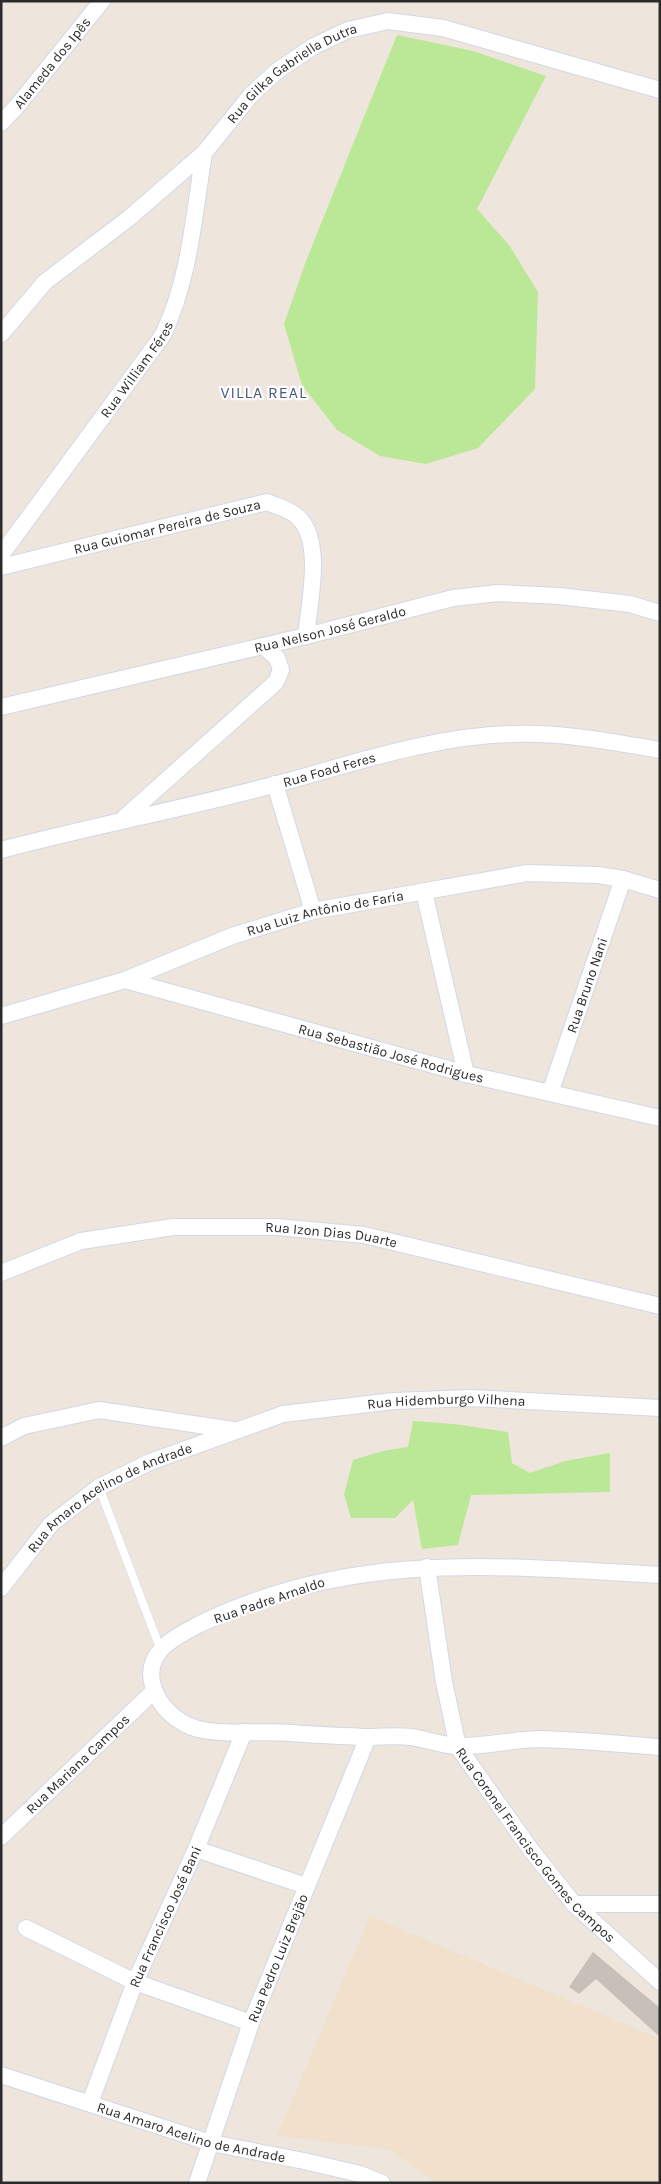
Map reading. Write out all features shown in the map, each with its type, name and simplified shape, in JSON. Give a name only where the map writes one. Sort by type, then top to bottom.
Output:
[{"type":"street","name":"Alameda dos Ipês","points":[[1,123],[18,106],[102,1]]},
{"type":"street","name":"Rua Gilka Gabriella Dutra","points":[[1,334],[45,282],[129,218],[204,153],[251,95],[277,71],[314,46],[348,30],[388,21],[443,28],[660,90]]},
{"type":"street","name":"Rua William Féres","points":[[1,555],[163,335],[176,308],[184,279],[204,153]]},
{"type":"street","name":"Rua Guiomar Pereira de Souza","points":[[1,567],[267,502],[298,516],[310,533],[314,564],[306,636]]},
{"type":"street","name":"Rua Nelson José Geraldo","points":[[1,707],[306,636],[453,598],[498,593],[559,596],[621,603],[660,613]]},
{"type":"street","points":[[122,819],[276,682],[281,670],[277,658],[263,646]]},
{"type":"street","name":"Rua Foad Feres","points":[[1,850],[122,819],[275,784],[414,746],[469,737],[515,734],[586,738],[660,750]]},
{"type":"street","points":[[275,784],[313,912]]},
{"type":"street","name":"Rua Luiz Antônio de Faria","points":[[1,1016],[125,980],[232,936],[313,912],[527,873],[557,872],[623,878],[660,890]]},
{"type":"street","name":"Rua Bruno Nani","points":[[550,1093],[623,878]]},
{"type":"street","points":[[424,892],[466,1074]]},
{"type":"street","name":"Rua Sebastião José Rodrigues","points":[[125,980],[466,1074],[660,1118]]},
{"type":"street","name":"Rua Izon Dias Duarte","points":[[1,1274],[81,1241],[173,1227],[276,1227],[364,1235],[660,1306]]},
{"type":"street","name":"Rua Hidemburgo Vilhena","points":[[235,1430],[283,1414],[394,1402],[471,1398],[660,1408]]},
{"type":"street","points":[[1,1438],[24,1426],[98,1410],[235,1430]]},
{"type":"street","name":"Rua Amaro Acelino de Andrade","points":[[1,1588],[51,1524],[99,1487],[150,1462],[235,1430]]},
{"type":"street","name":"Rua Padre Arnaldo","points":[[160,1648],[223,1613],[315,1582],[386,1570],[427,1567],[499,1566],[660,1575]]},
{"type":"street","name":"Rua Coronel Francisco Gomes Campos","points":[[427,1567],[444,1682],[458,1746],[531,1850],[574,1904],[660,1982]]},
{"type":"street","points":[[160,1648],[152,1663],[150,1678],[154,1691],[171,1714],[188,1724],[218,1732],[409,1737],[458,1746],[538,1739],[660,1747]]},
{"type":"street","name":"Rua Mariana Campos","points":[[1,1837],[154,1691]]},
{"type":"street","name":"Rua Francisco José Bani","points":[[90,2103],[135,1982],[196,1849],[244,1732]]},
{"type":"street","name":"Rua Pedro Luiz Brejão","points":[[197,2183],[251,2023],[368,1737]]},
{"type":"street","points":[[196,1849],[306,1886]]},
{"type":"street","points":[[574,1904],[660,1904]]},
{"type":"street","points":[[26,1928],[135,1982],[251,2023]]},
{"type":"street","name":"Rua Amaro Acelino de Andrade","points":[[1,2075],[211,2143],[304,2161],[353,2179],[382,2183]]},
{"type":"lane","points":[[99,1487],[160,1648]]},
{"type":"shaded area","points":[[370,1916],[660,2039],[660,2183],[437,2183],[389,2149],[277,2136]]},
{"type":"green space","points":[[397,35],[473,51],[546,76],[477,209],[509,245],[538,292],[535,389],[478,448],[426,464],[380,456],[337,430],[302,385],[284,324],[306,261]]},
{"type":"green space","points":[[413,1421],[454,1424],[508,1432],[512,1463],[530,1473],[565,1461],[610,1453],[610,1492],[471,1495],[458,1545],[422,1549],[413,1500],[395,1518],[351,1518],[344,1494],[353,1460],[383,1451],[408,1447]]},
{"type":"building","points":[[593,1952],[660,2008],[660,2037],[596,1979],[579,1994],[569,1987]]},
{"type":"district","name":"VILLA REAL","points":[[264,392]]}]
